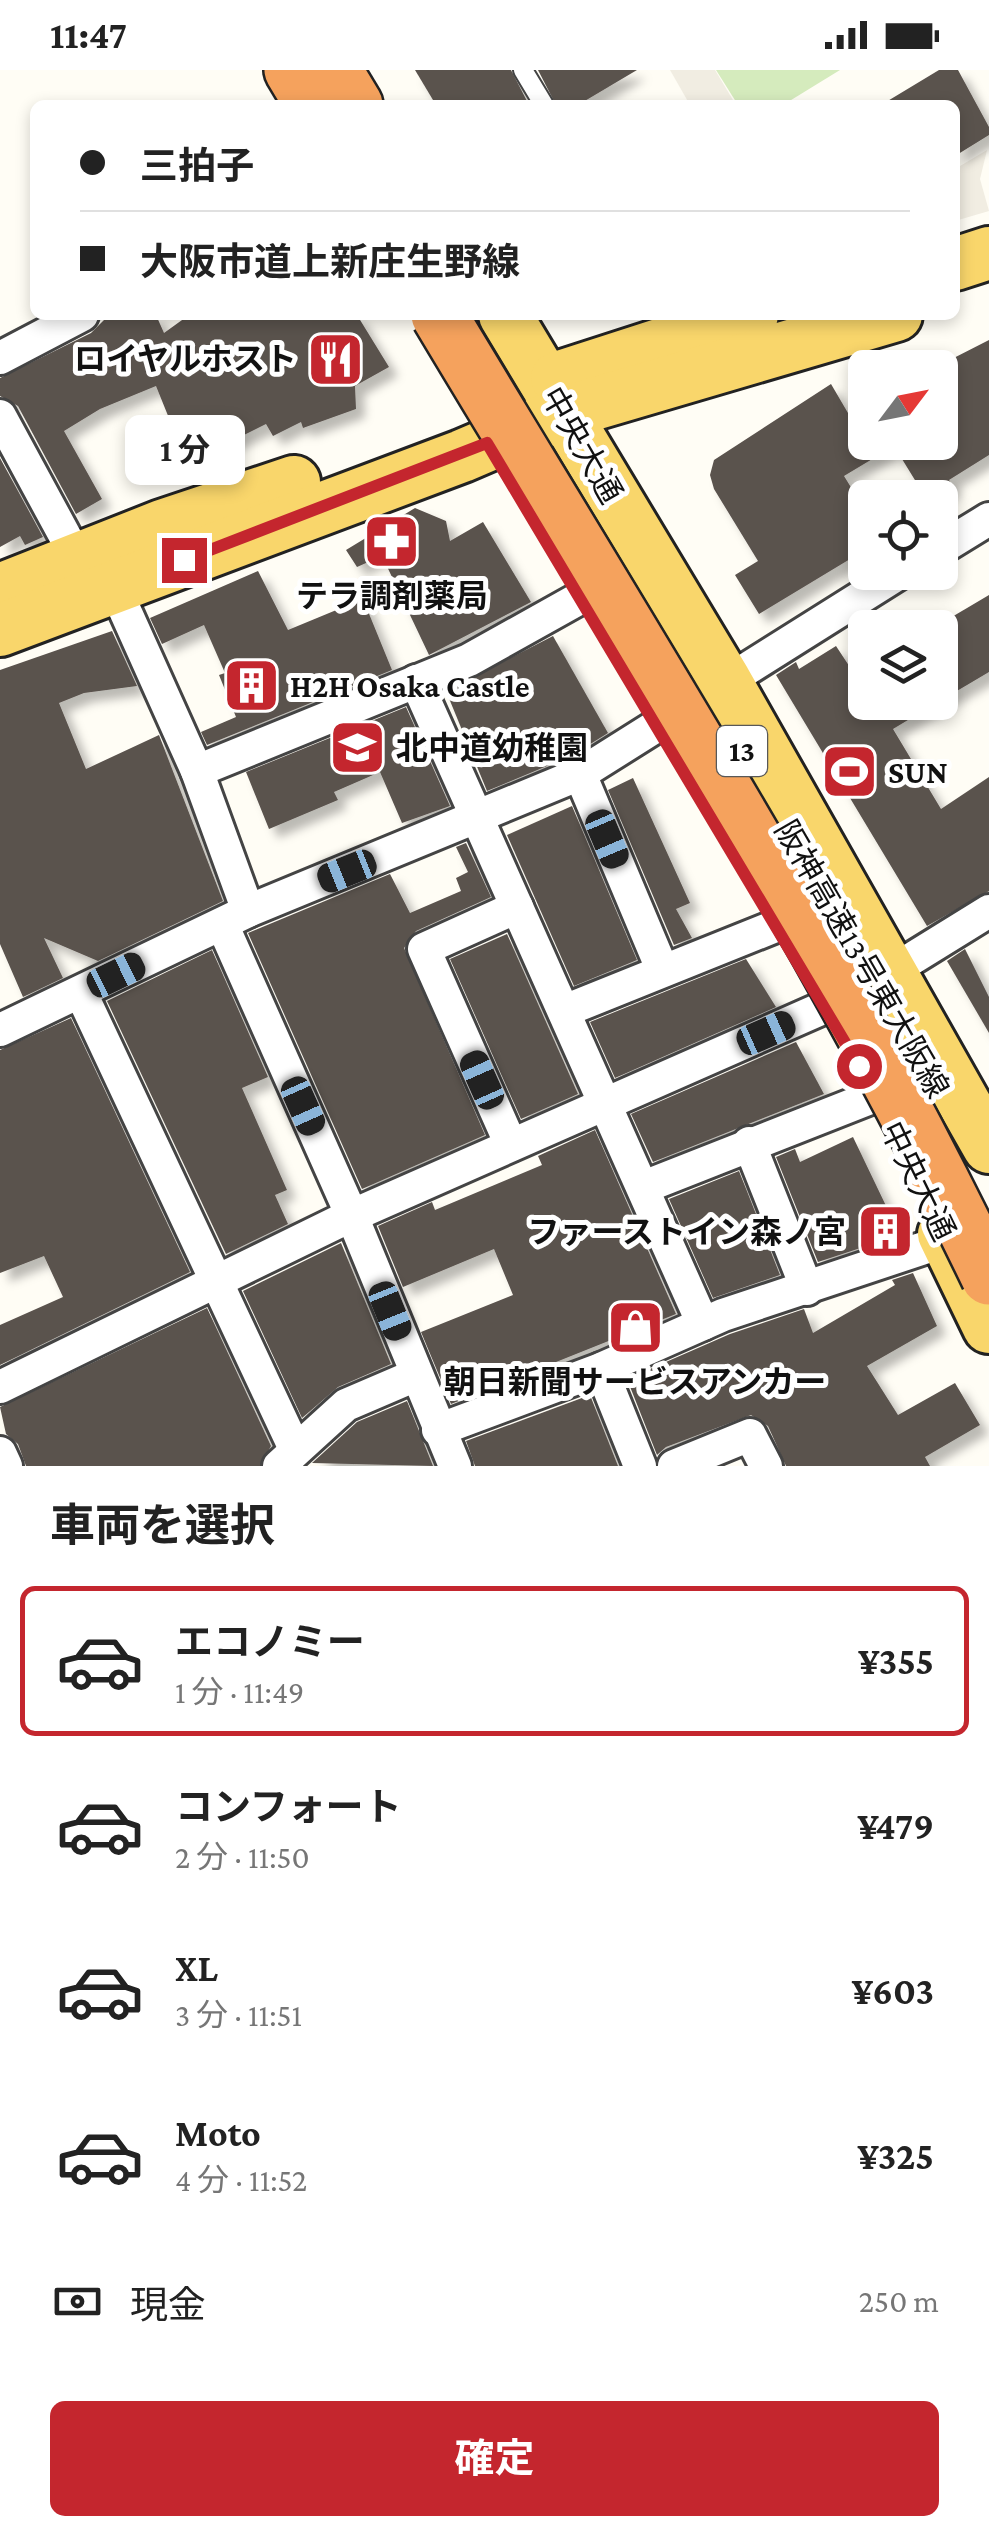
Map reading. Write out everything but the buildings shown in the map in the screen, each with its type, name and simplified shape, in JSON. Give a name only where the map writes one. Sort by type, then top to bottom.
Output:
[{"type":"highway","points":[[292,70],[310,100]]},
{"type":"highway","points":[[334,70],[351,100]]},
{"type":"highway","name":"阪神高速13号東大阪線","points":[[442,320],[846,999],[926,1145],[975,1247]]},
{"type":"highway","name":"阪神高速13号東大阪線","points":[[484,320],[878,982],[989,1194]]},
{"type":"main road","points":[[266,70],[283,100]]},
{"type":"main road","points":[[360,70],[378,100]]},
{"type":"main road","points":[[960,262],[989,253]]},
{"type":"main road","points":[[960,300],[989,291]]},
{"type":"main road","name":"中央大通","points":[[416,320],[778,925],[875,1096],[975,1247],[989,1328]]},
{"type":"main road","name":"中央大通","points":[[508,320],[725,681],[989,1147]]},
{"type":"main road","points":[[0,630],[96,573],[478,429],[554,398],[718,320]]},
{"type":"main road","points":[[554,398],[875,320]]},
{"type":"main road","points":[[0,590],[96,573]]},
{"type":"street","points":[[0,358],[72,320]]},
{"type":"street","points":[[0,416],[96,573],[196,771],[235,917],[438,1430],[456,1466]]},
{"type":"street","points":[[958,538],[989,519]]},
{"type":"street","points":[[0,1030],[235,917],[580,774],[872,590]]},
{"type":"street","points":[[196,771],[469,660],[580,598]]},
{"type":"street","points":[[416,681],[703,1324]]},
{"type":"street","points":[[580,774],[662,969]]},
{"type":"street","points":[[511,1145],[424,950],[518,906]]},
{"type":"street","points":[[892,970],[989,911]]},
{"type":"street","points":[[564,1012],[778,925]]},
{"type":"street","points":[[81,992],[292,1459],[346,1405],[416,1375]]},
{"type":"street","points":[[0,1387],[213,1280],[352,1216],[826,1007]]},
{"type":"street","points":[[644,1187],[875,1096]]},
{"type":"street","points":[[749,1143],[807,1290]]},
{"type":"street","points":[[438,1430],[601,1369],[703,1324],[807,1290],[975,1247]]},
{"type":"street","points":[[601,1369],[640,1466]]},
{"type":"street","points":[[674,1466],[750,1435],[766,1466]]},
{"type":"street","points":[[0,1452],[6,1466]]},
{"type":"lane","points":[[524,70],[541,100]]},
{"type":"green space","points":[[716,70],[840,70],[791,100],[735,100]]},
{"type":"shaded area","points":[[670,70],[715,70],[733,100],[687,100]]},
{"type":"shaded area","points":[[987,150],[980,179],[989,211],[960,220],[960,166]]},
{"type":"place","name":"ロイヤルホスト","points":[[336,359]]},
{"type":"place","name":"テラ調剤薬局","points":[[392,542]]},
{"type":"place","name":"H2H Osaka Castle","points":[[251,686]]},
{"type":"place","name":"北中道幼稚園","points":[[357,748]]},
{"type":"place","name":"SUN","points":[[849,772]]},
{"type":"place","name":"ファーストイン森ノ宮","points":[[885,1232]]},
{"type":"place","name":"朝日新聞サービスアンカー","points":[[635,1328]]},
{"type":"route","points":[[184,560],[462,456],[487,443],[859,1066]]}]
